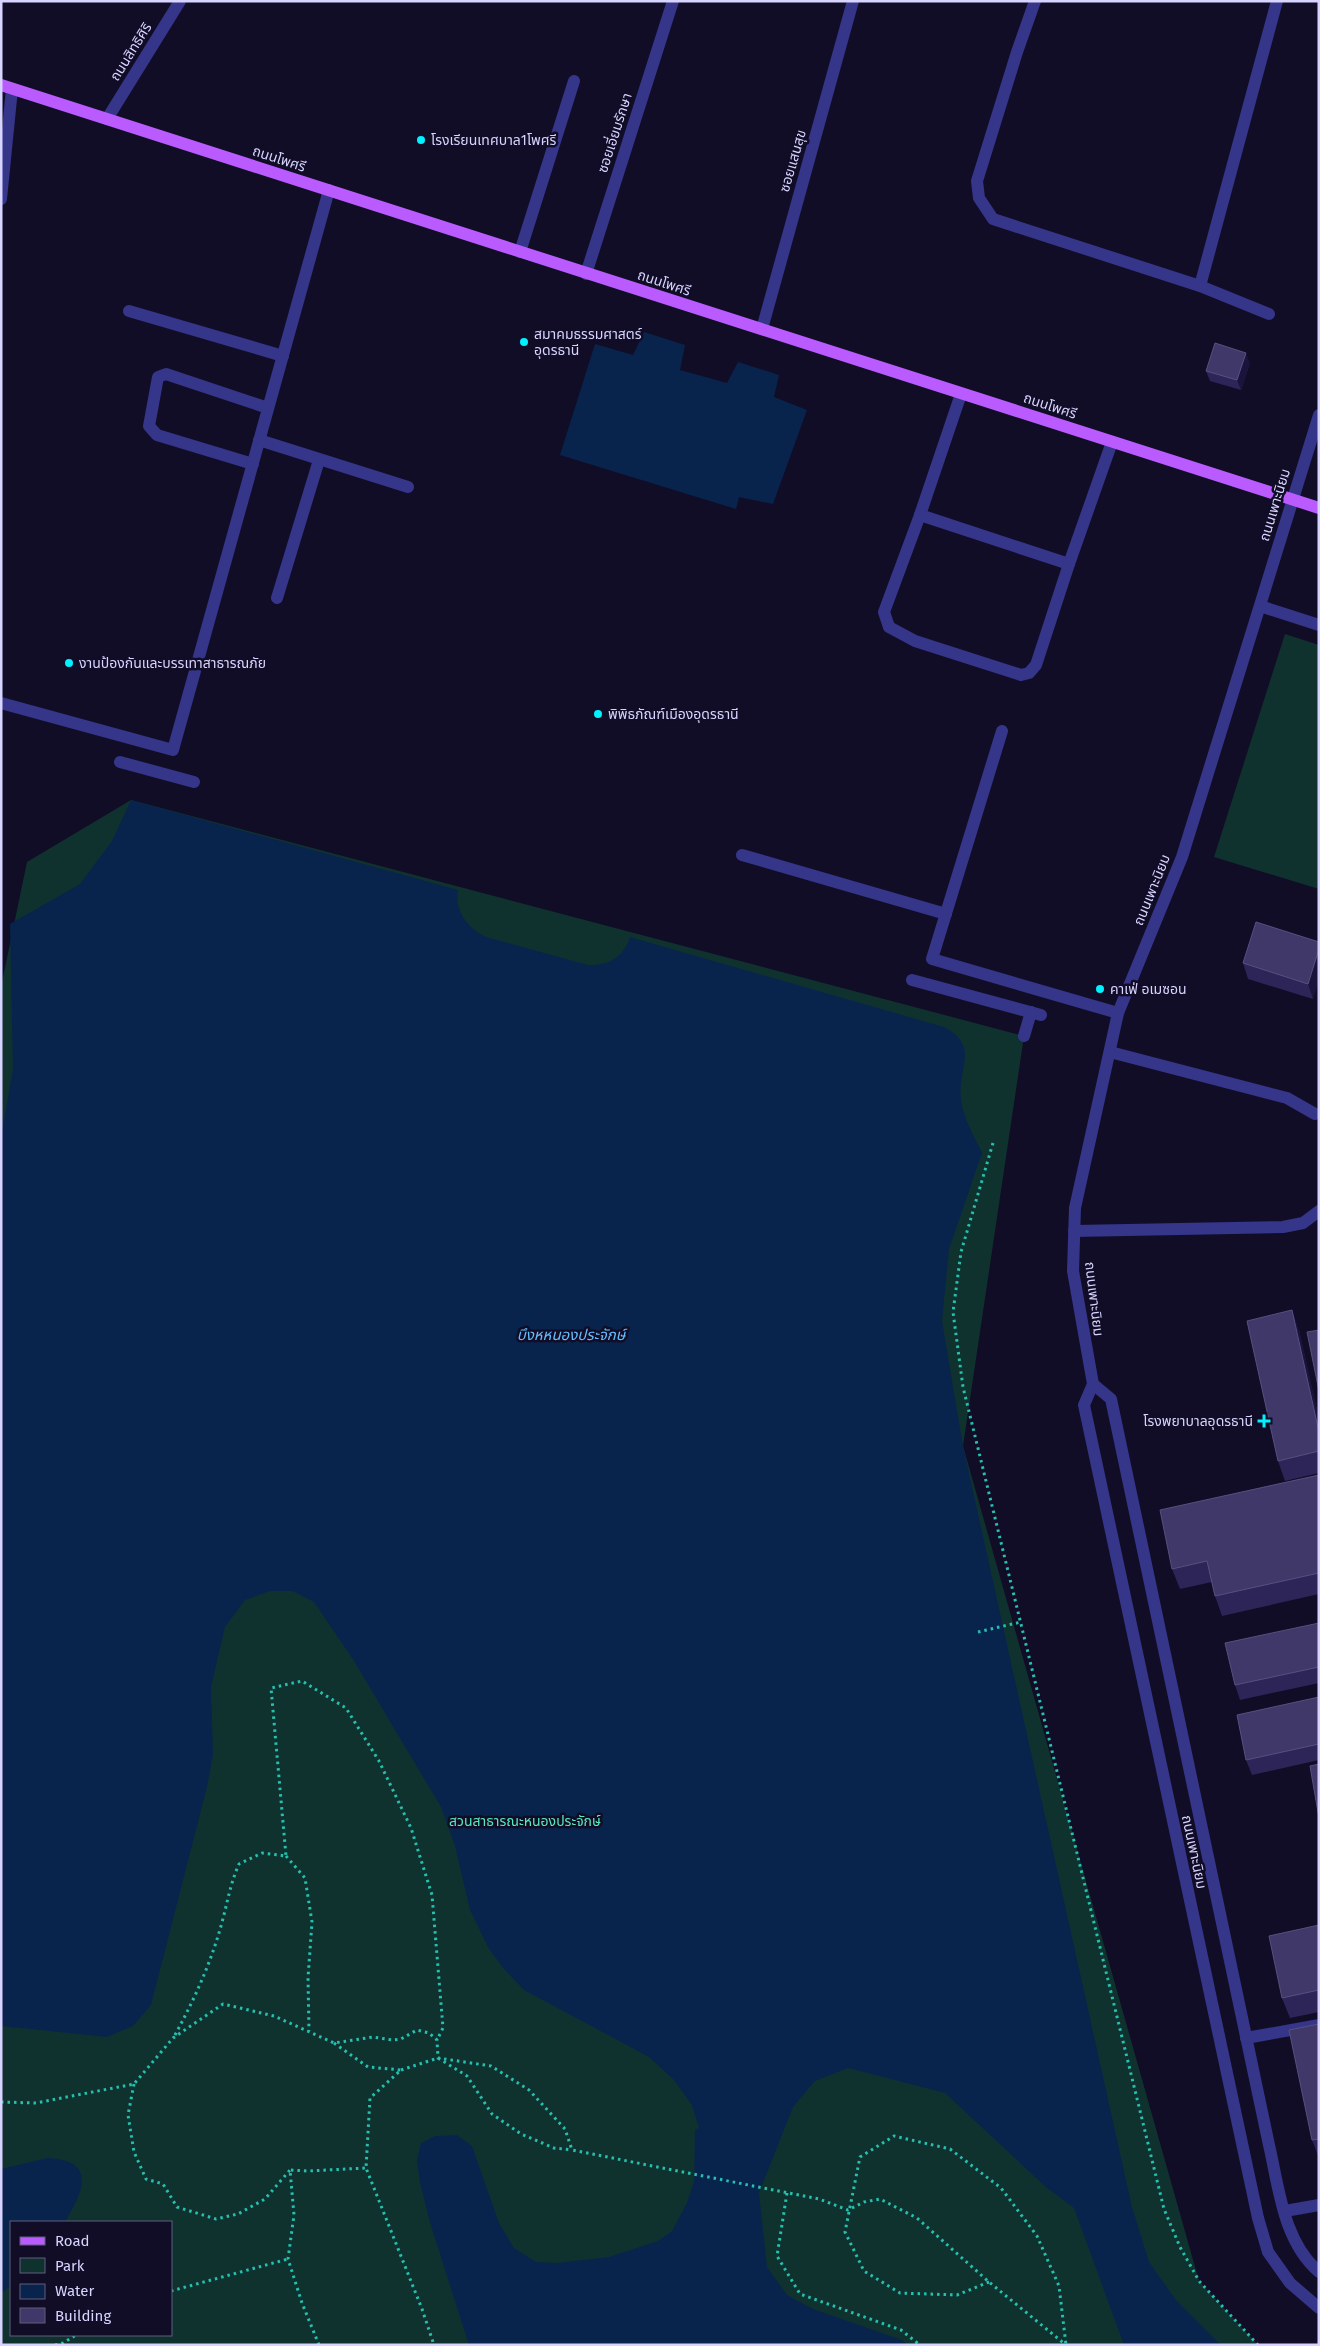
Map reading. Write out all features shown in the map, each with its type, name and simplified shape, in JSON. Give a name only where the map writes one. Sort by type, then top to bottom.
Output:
[{"type":"main road","name":"ถนนโพศรี","points":[[6,87],[1319,508]]},
{"type":"street","name":"ถนนสิทธิศิริ","points":[[108,119],[180,1]]},
{"type":"street","name":"ซอยเอี่ยมรักษา","points":[[586,274],[673,1]]},
{"type":"street","name":"ซอยแสนสุข","points":[[762,330],[853,1]]},
{"type":"street","points":[[1035,1],[977,181],[979,198],[993,219],[1200,286],[1269,314]]},
{"type":"street","points":[[1200,286],[1277,1]]},
{"type":"street","points":[[520,252],[574,81]]},
{"type":"street","points":[[1,199],[6,87]]},
{"type":"street","points":[[1,703],[173,750],[329,190]]},
{"type":"street","points":[[129,311],[283,356]]},
{"type":"street","points":[[253,464],[152,432],[149,426],[158,377],[166,374],[268,408]]},
{"type":"street","points":[[962,394],[884,612],[889,627],[914,641],[1021,675],[1029,673],[1036,665],[1112,442]]},
{"type":"street","name":"ถนนเพาะนิยม","points":[[1319,415],[1182,857],[1118,1013],[1075,1208],[1073,1271],[1093,1384],[1084,1405],[1258,2218],[1268,2252],[1290,2283],[1319,2308]]},
{"type":"street","points":[[259,440],[408,487]]},
{"type":"street","points":[[277,598],[319,460]]},
{"type":"street","points":[[920,515],[1069,564]]},
{"type":"street","points":[[1260,606],[1319,625]]},
{"type":"street","points":[[1002,731],[932,959],[1118,1013]]},
{"type":"street","points":[[120,762],[194,782]]},
{"type":"street","points":[[742,855],[946,914]]},
{"type":"street","points":[[912,980],[1036,1014],[1024,1036]]},
{"type":"street","points":[[1110,1052],[1287,1098],[1315,1114]]},
{"type":"street","points":[[1074,1231],[1282,1227],[1303,1223],[1319,1211]]},
{"type":"street","name":"ถนนเพาะนิยม","points":[[1093,1384],[1111,1400],[1246,2038],[1285,2211],[1293,2240],[1310,2265],[1319,2272]]},
{"type":"street","points":[[1246,2038],[1319,2025]]},
{"type":"street","points":[[1285,2211],[1319,2205]]},
{"type":"path","points":[[993,1143],[961,1252],[954,1312],[964,1387],[1164,2208],[1180,2247],[1199,2281],[1258,2345]]},
{"type":"path","points":[[978,1632],[1021,1622]]},
{"type":"path","points":[[309,2031],[308,1978],[312,1922],[305,1878],[286,1856],[271,1688],[302,1681],[346,1708],[379,1761],[411,1828],[432,1895],[443,2028],[437,2040],[438,2058]]},
{"type":"path","points":[[286,1856],[262,1853],[238,1864],[231,1882],[221,1925],[207,1970],[173,2038],[134,2084],[128,2115],[134,2152],[146,2179],[163,2184],[177,2207],[216,2219],[238,2214],[265,2199],[290,2170]]},
{"type":"path","points":[[173,2038],[223,2004],[274,2016],[309,2031],[334,2043],[368,2067],[402,2070]]},
{"type":"path","points":[[334,2043],[373,2037],[392,2040],[401,2039],[417,2030],[429,2033],[437,2040]]},
{"type":"path","points":[[438,2058],[467,2076],[492,2114],[521,2134],[554,2148],[779,2191],[819,2200],[848,2210],[864,2202],[880,2199],[917,2218],[989,2282],[1066,2345]]},
{"type":"path","points":[[434,2345],[422,2309],[366,2168],[370,2098],[402,2070],[438,2058],[491,2066],[529,2090],[565,2129],[572,2150]]},
{"type":"path","points":[[1,2102],[36,2103],[134,2084]]},
{"type":"path","points":[[989,2282],[958,2295],[900,2293],[864,2271],[845,2232],[860,2157],[894,2136],[950,2149],[1001,2188],[1037,2236],[1059,2286],[1066,2345]]},
{"type":"path","points":[[290,2170],[366,2168]]},
{"type":"path","points":[[290,2170],[294,2216],[288,2259],[319,2345]]},
{"type":"path","points":[[787,2193],[777,2256],[800,2294],[902,2330],[920,2345]]},
{"type":"path","points":[[172,2290],[288,2259]]},
{"type":"path","points":[[55,2345],[63,2343],[74,2336]]},
{"type":"green space","points":[[1285,634],[1319,645],[1319,889],[1214,857]]},
{"type":"green space","name":"บึงหหนองประจักษ์","points":[[131,800],[1024,1036],[963,1446],[1199,2281],[1258,2345],[1,2345],[1,987],[27,862]]},
{"type":"water","points":[[644,332],[685,345],[680,370],[727,383],[738,362],[779,375],[774,397],[807,410],[773,504],[739,497],[736,509],[560,455],[595,344],[633,355]]},
{"type":"water","name":"บึงหหนองประจักษ์","points":[[131,800],[458,890],[457,898],[460,912],[473,929],[486,937],[588,965],[596,965],[609,962],[619,955],[630,937],[944,1027],[962,1042],[965,1058],[961,1088],[962,1106],[969,1127],[982,1153],[949,1249],[942,1321],[963,1446],[1132,2207],[1149,2262],[1176,2300],[1221,2345],[1124,2345],[1074,2208],[1047,2188],[945,2093],[848,2068],[815,2081],[793,2107],[759,2193],[767,2267],[787,2295],[813,2309],[902,2340],[908,2345],[469,2345],[431,2226],[420,2183],[417,2160],[421,2143],[435,2136],[457,2135],[472,2146],[499,2223],[514,2248],[536,2262],[557,2263],[609,2257],[658,2241],[672,2231],[687,2203],[694,2181],[695,2130],[699,2128],[692,2105],[674,2080],[649,2057],[524,1990],[504,1969],[489,1949],[470,1910],[455,1846],[441,1807],[354,1661],[314,1602],[292,1591],[270,1591],[245,1600],[225,1627],[211,1687],[213,1755],[207,1787],[151,2005],[133,2026],[107,2037],[1,2026],[1,1137],[13,1069],[10,924],[80,884],[112,841]]},
{"type":"water","points":[[47,2158],[63,2160],[74,2165],[80,2171],[82,2180],[77,2200],[66,2221],[10,2221],[10,2287],[1,2293],[1,2169]]},
{"type":"building","points":[[1215,343],[1246,353],[1237,380],[1206,371]]},
{"type":"building","points":[[1256,922],[1319,942],[1319,949],[1308,984],[1243,963]]},
{"type":"building","points":[[1292,1310],[1319,1432],[1319,1451],[1278,1461],[1247,1321]]},
{"type":"building","points":[[1319,1330],[1319,1391],[1307,1332]]},
{"type":"building","points":[[1319,1475],[1319,1573],[1215,1596],[1207,1561],[1172,1569],[1160,1510]]},
{"type":"building","points":[[1319,1623],[1319,1667],[1235,1685],[1225,1643]]},
{"type":"building","points":[[1319,1697],[1319,1744],[1246,1760],[1237,1715]]},
{"type":"building","points":[[1319,1764],[1319,1818],[1310,1766]]},
{"type":"building","points":[[1319,1925],[1319,1990],[1282,1998],[1269,1936]]},
{"type":"building","points":[[1319,2024],[1319,2139],[1312,2140],[1289,2030]]},
{"type":"place","name":"โรงเรียนเทศบาล1โพศรี","points":[[421,140]]},
{"type":"place","name":"สมาคมธรรมศาสตร์ อุดรธานี","points":[[524,342]]},
{"type":"place","name":"งานป้องกันและบรรเทาสาธารณภัย","points":[[69,663]]},
{"type":"place","name":"พิพิธภัณฑ์เมืองอุดรธานี","points":[[598,714]]},
{"type":"place","name":"คาเฟ่ อเมซอน","points":[[1100,989]]},
{"type":"place","name":"โรงพยาบาลอุดรธานี","points":[[1264,1421]]},
{"type":"park label","name":"สวนสาธารณะหนองประจักษ์","points":[[525,1821]]}]
